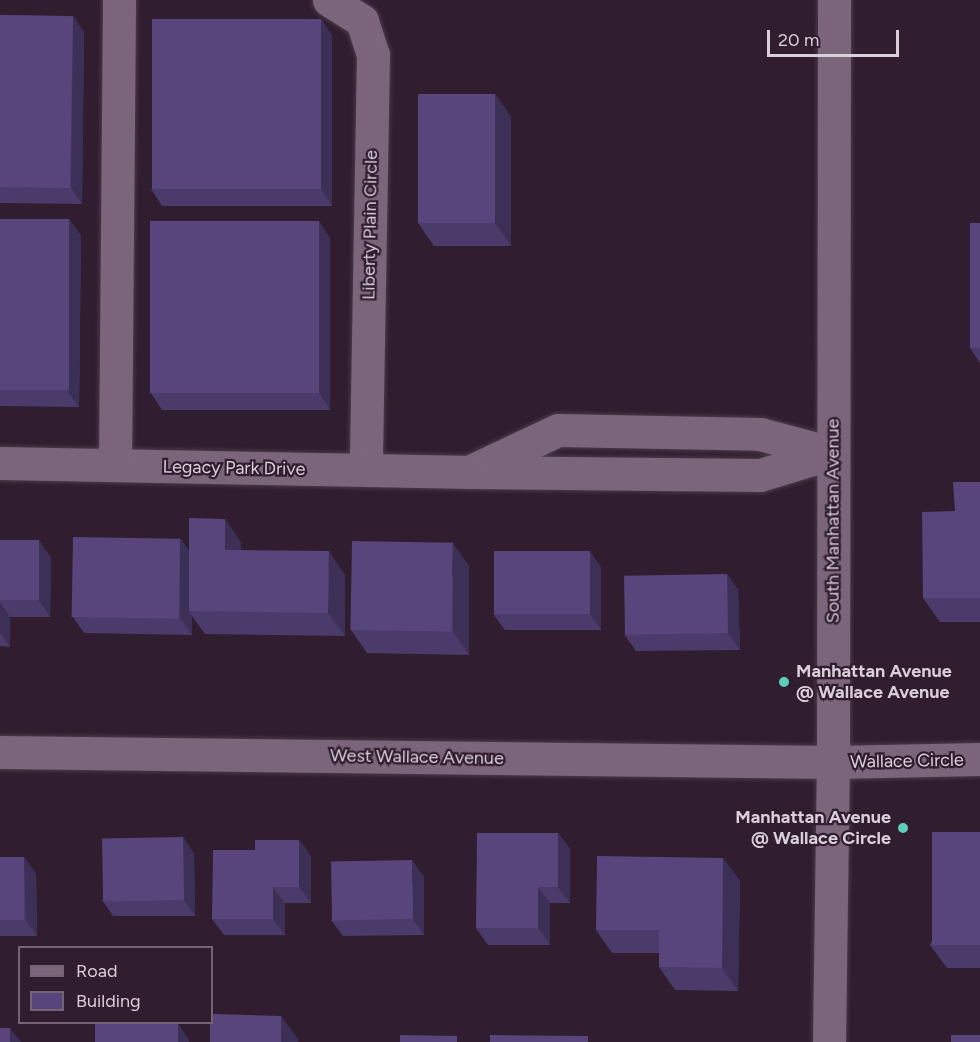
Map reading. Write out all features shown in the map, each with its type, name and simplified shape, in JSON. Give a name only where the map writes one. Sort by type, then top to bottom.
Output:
[{"type":"street","points":[[116,465],[119,0]]},
{"type":"street","name":"Liberty Plain Circle","points":[[329,0],[362,21],[373,55],[366,470]]},
{"type":"street","name":"South Manhattan Avenue","points":[[829,1042],[833,762],[834,0]]},
{"type":"street","name":"Legacy Park Drive","points":[[469,472],[558,430],[760,434],[832,453]]},
{"type":"street","points":[[620,431],[620,475]]},
{"type":"street","name":"Legacy Park Drive","points":[[0,463],[620,475],[760,475],[832,453]]},
{"type":"street","name":"West Wallace Avenue","points":[[0,752],[833,762]]},
{"type":"street","name":"Wallace Circle","points":[[833,762],[980,759]]},
{"type":"building","points":[[0,15],[73,16],[70,188],[0,187]]},
{"type":"building","points":[[152,19],[321,19],[321,189],[152,189]]},
{"type":"building","points":[[418,94],[495,94],[495,223],[418,223]]},
{"type":"building","points":[[0,219],[69,219],[69,390],[0,390]]},
{"type":"building","points":[[150,221],[319,221],[319,393],[150,393]]},
{"type":"building","points":[[970,223],[980,223],[980,348],[970,348]]},
{"type":"building","points":[[953,482],[980,482],[980,598],[923,598],[922,512],[955,511]]},
{"type":"building","points":[[189,518],[225,519],[225,550],[329,551],[328,613],[189,611]]},
{"type":"building","points":[[73,537],[180,539],[179,619],[72,617]]},
{"type":"building","points":[[0,540],[39,540],[39,600],[0,600]]},
{"type":"building","points":[[352,541],[453,543],[451,632],[350,630]]},
{"type":"building","points":[[494,551],[590,551],[590,614],[494,614]]},
{"type":"building","points":[[727,574],[728,633],[625,635],[624,576]]},
{"type":"building","points":[[932,832],[980,832],[980,945],[932,945]]},
{"type":"building","points":[[477,833],[558,833],[558,887],[538,887],[538,928],[476,928]]},
{"type":"building","points":[[183,837],[184,900],[103,901],[102,838]]},
{"type":"building","points":[[255,840],[299,840],[299,887],[273,887],[273,919],[212,919],[213,850],[255,850]]},
{"type":"building","points":[[597,856],[723,858],[722,968],[659,967],[659,930],[596,930]]},
{"type":"building","points":[[0,857],[24,857],[24,920],[0,920]]},
{"type":"building","points":[[412,860],[413,919],[332,920],[331,861]]},
{"type":"building","points":[[213,1014],[281,1016],[281,1042],[210,1042],[210,1024],[213,1024]]},
{"type":"building","points":[[95,1024],[178,1024],[178,1042],[95,1042]]},
{"type":"building","points":[[0,1028],[10,1028],[10,1042],[0,1042]]},
{"type":"building","points":[[400,1035],[457,1036],[457,1042],[400,1042]]},
{"type":"building","points":[[490,1035],[588,1036],[588,1042],[490,1042]]},
{"type":"building","points":[[951,1035],[980,1035],[980,1042],[951,1042]]},
{"type":"place","name":"Manhattan Avenue @ Wallace Avenue","points":[[784,682]]},
{"type":"place","name":"Manhattan Avenue @ Wallace Circle","points":[[903,828]]}]
